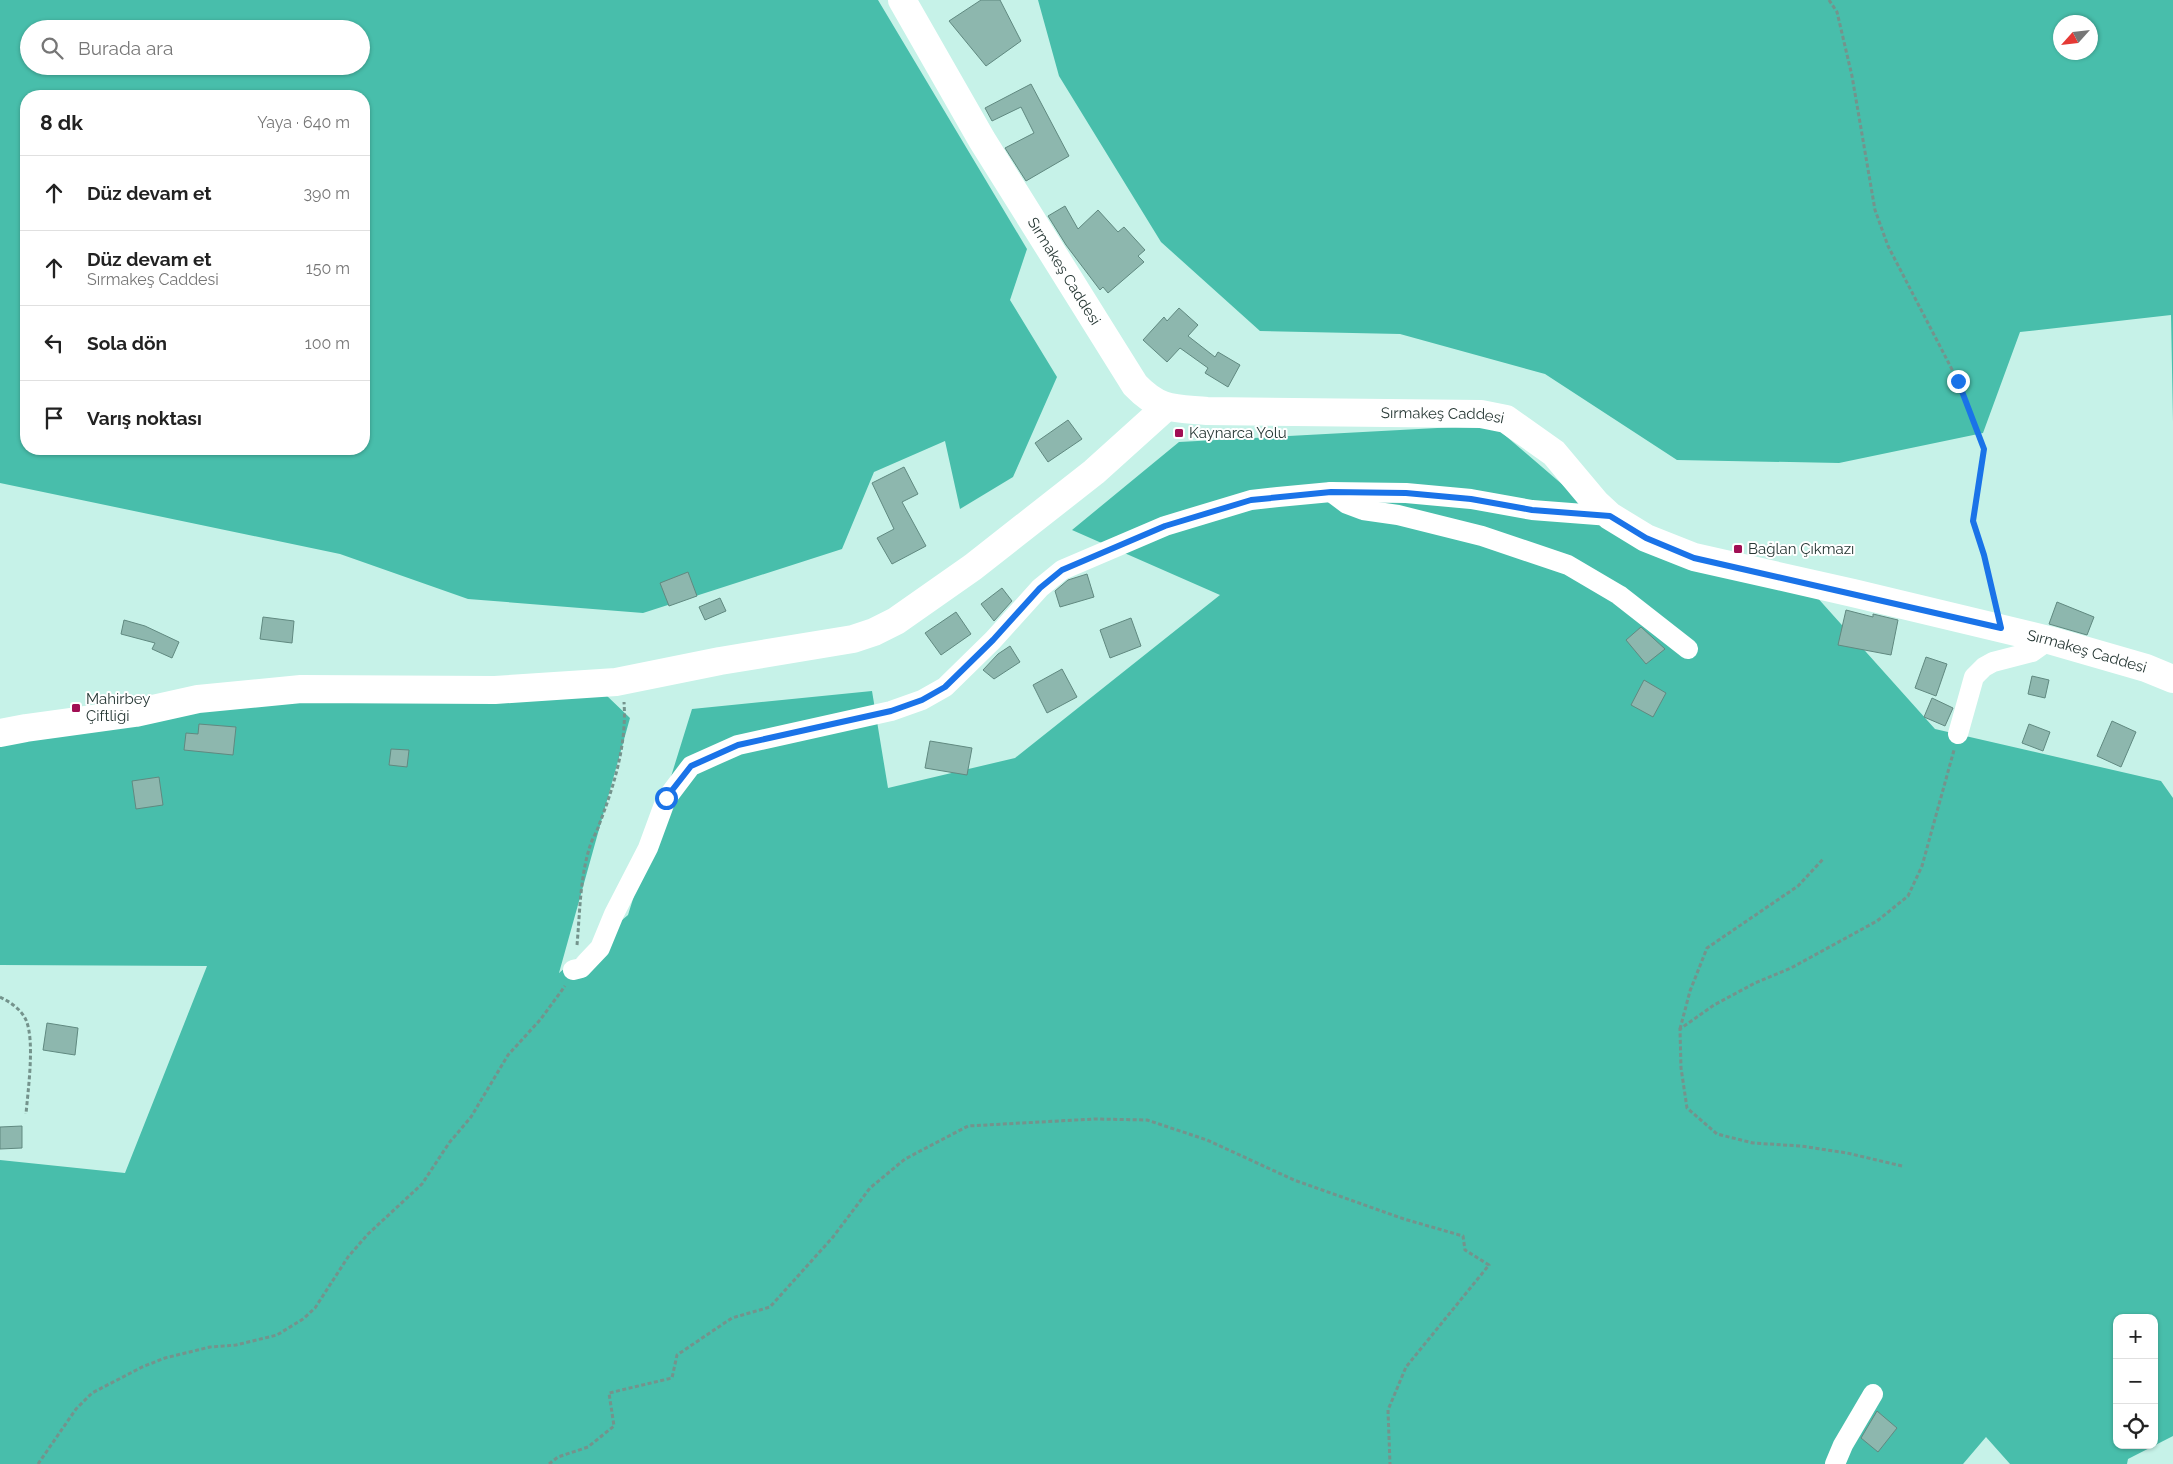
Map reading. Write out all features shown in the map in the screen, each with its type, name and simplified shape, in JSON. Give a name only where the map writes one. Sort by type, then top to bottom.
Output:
[{"type":"main road","name":"Sırmakeş Caddesi","points":[[902,0],[982,140],[1135,385],[1148,399],[1165,408],[1207,411],[1481,414],[1506,420],[1554,453],[1596,503],[1610,516],[1646,538],[1694,558],[2049,640],[2146,668],[2173,679]]},
{"type":"main road","points":[[0,733],[134,713],[198,699],[301,689],[495,690],[616,682],[720,661],[853,639],[896,621],[973,567],[1094,472],[1165,408]]},
{"type":"street","points":[[573,970],[581,968],[600,948],[614,914],[648,848],[666,798],[691,766],[738,745],[891,711],[922,700],[945,687],[1005,628],[1040,588],[1062,570],[1165,526],[1198,515],[1251,500],[1331,492],[1406,493],[1471,499],[1532,510],[1610,516]]},
{"type":"street","points":[[1331,492],[1347,504],[1363,510],[1398,515],[1482,536],[1568,565],[1620,594],[1688,649]]},
{"type":"street","points":[[1958,734],[1974,678],[1984,667],[1993,662],[2032,652],[2049,640]]},
{"type":"street","points":[[1835,1464],[1843,1445],[1873,1394]]},
{"type":"path","points":[[1829,0],[1837,12],[1852,76],[1875,210],[1888,246],[1958,381],[1984,449],[1973,521],[1984,555],[2001,628]]},
{"type":"path","points":[[38,1464],[76,1409],[92,1394],[142,1367],[165,1358],[210,1347],[236,1345],[277,1335],[303,1319],[315,1308],[348,1257],[368,1234],[422,1184],[449,1143],[476,1110],[508,1055],[562,992],[573,970],[576,960],[581,891],[590,846],[599,827],[618,770],[625,715],[623,696],[616,682]]},
{"type":"path","points":[[1680,1029],[1714,1005],[1755,983],[1791,968],[1877,922],[1908,896],[1922,866],[1958,734]]},
{"type":"path","points":[[1824,858],[1798,886],[1707,948],[1690,991],[1680,1029],[1681,1068],[1687,1108],[1717,1134],[1753,1143],[1801,1146],[1847,1153],[1902,1166]]},
{"type":"path","points":[[0,997],[12,1003],[25,1018],[29,1030],[29,1075],[26,1114]]},
{"type":"path","points":[[549,1464],[558,1457],[588,1447],[614,1426],[609,1393],[672,1378],[677,1355],[732,1318],[770,1307],[833,1237],[870,1188],[905,1159],[968,1126],[1094,1119],[1147,1120],[1207,1140],[1294,1180],[1404,1219],[1463,1236],[1465,1250],[1489,1264],[1406,1367],[1388,1410],[1390,1464]]},
{"type":"green space","points":[[0,0],[878,0],[1027,249],[1010,300],[1057,377],[1013,477],[960,509],[945,441],[874,472],[842,549],[643,613],[468,599],[340,554],[0,483]]},
{"type":"green space","points":[[1038,0],[2173,0],[2173,422],[2171,315],[2020,332],[1983,433],[1839,463],[1677,460],[1545,374],[1400,334],[1260,331],[1161,242],[1059,76]]},
{"type":"green space","points":[[1493,425],[1634,546],[1815,595],[1935,729],[2161,781],[2173,798],[2173,1436],[2158,1444],[2158,1314],[2113,1314],[2113,1449],[2148,1449],[2128,1459],[2127,1464],[2010,1464],[1986,1437],[1963,1464],[0,1464],[0,1160],[125,1173],[207,966],[0,965],[0,746],[176,711],[319,696],[605,694],[630,718],[559,973],[628,915],[692,709],[872,691],[888,788],[1015,758],[1220,595],[1072,530],[1179,442]]},
{"type":"building","points":[[981,0],[1000,0],[1021,41],[986,66],[949,21]]},
{"type":"building","points":[[1031,84],[1069,156],[1026,181],[1005,148],[1034,133],[1021,107],[992,121],[985,108]]},
{"type":"building","points":[[1065,206],[1078,229],[1098,210],[1118,232],[1124,227],[1145,250],[1138,256],[1144,262],[1108,293],[1103,287],[1100,290],[1066,245],[1048,216]]},
{"type":"building","points":[[1179,308],[1198,325],[1188,336],[1215,357],[1218,352],[1240,365],[1228,387],[1205,373],[1208,368],[1180,348],[1167,362],[1143,340],[1164,317],[1167,321]]},
{"type":"building","points":[[1068,420],[1082,439],[1048,462],[1035,443]]},
{"type":"building","points":[[904,467],[918,494],[902,502],[926,546],[892,564],[877,538],[894,529],[872,483]]},
{"type":"building","points":[[688,572],[697,596],[669,606],[660,583]]},
{"type":"building","points":[[1087,574],[1094,597],[1060,607],[1055,591],[1068,580]]},
{"type":"building","points":[[1002,588],[1012,601],[994,621],[981,604]]},
{"type":"building","points":[[720,598],[726,611],[705,620],[699,607]]},
{"type":"building","points":[[2057,602],[2094,617],[2087,635],[2049,624]]},
{"type":"building","points":[[1846,610],[1873,617],[1873,614],[1898,620],[1891,655],[1838,645]]},
{"type":"building","points":[[956,612],[971,634],[941,655],[925,633]]},
{"type":"building","points":[[263,617],[294,621],[292,643],[260,639]]},
{"type":"building","points":[[1131,618],[1141,646],[1110,658],[1100,630]]},
{"type":"building","points":[[124,620],[145,626],[179,642],[172,658],[152,649],[155,643],[121,634]]},
{"type":"building","points":[[1641,627],[1665,649],[1646,664],[1626,640]]},
{"type":"building","points":[[1010,646],[1020,662],[994,679],[983,670],[998,654]]},
{"type":"building","points":[[1926,657],[1947,664],[1936,696],[1915,688]]},
{"type":"building","points":[[1062,669],[1077,697],[1047,713],[1033,685]]},
{"type":"building","points":[[2032,676],[2049,680],[2045,698],[2028,694]]},
{"type":"building","points":[[1644,680],[1666,693],[1653,717],[1631,705]]},
{"type":"building","points":[[1932,698],[1953,708],[1945,726],[1924,717]]},
{"type":"building","points":[[2112,721],[2136,732],[2121,767],[2097,756]]},
{"type":"building","points":[[199,724],[236,727],[233,755],[184,750],[186,733],[198,734]]},
{"type":"building","points":[[2029,724],[2050,732],[2043,751],[2022,743]]},
{"type":"building","points":[[930,741],[972,748],[967,775],[925,768]]},
{"type":"building","points":[[391,749],[409,750],[407,767],[389,765]]},
{"type":"building","points":[[159,777],[163,805],[136,809],[132,781]]},
{"type":"building","points":[[47,1023],[78,1028],[75,1055],[43,1050]]},
{"type":"building","points":[[22,1126],[22,1148],[0,1149],[0,1127]]},
{"type":"building","points":[[1877,1411],[1897,1428],[1878,1452],[1861,1438]]},
{"type":"place","name":"Kaynarca Yolu","points":[[1179,433]]},
{"type":"place","name":"Bağlan Çıkmazı","points":[[1738,549]]},
{"type":"place","name":"Mahirbey Çiftliği","points":[[76,708]]},
{"type":"route","points":[[666,798],[691,766],[738,745],[891,711],[922,700],[945,687],[993,640],[1040,588],[1062,570],[1165,526],[1251,500],[1331,492],[1406,493],[1471,499],[1532,510],[1610,516],[1646,538],[1694,558],[2001,628],[1984,555],[1973,521],[1984,449],[1958,381]]}]
